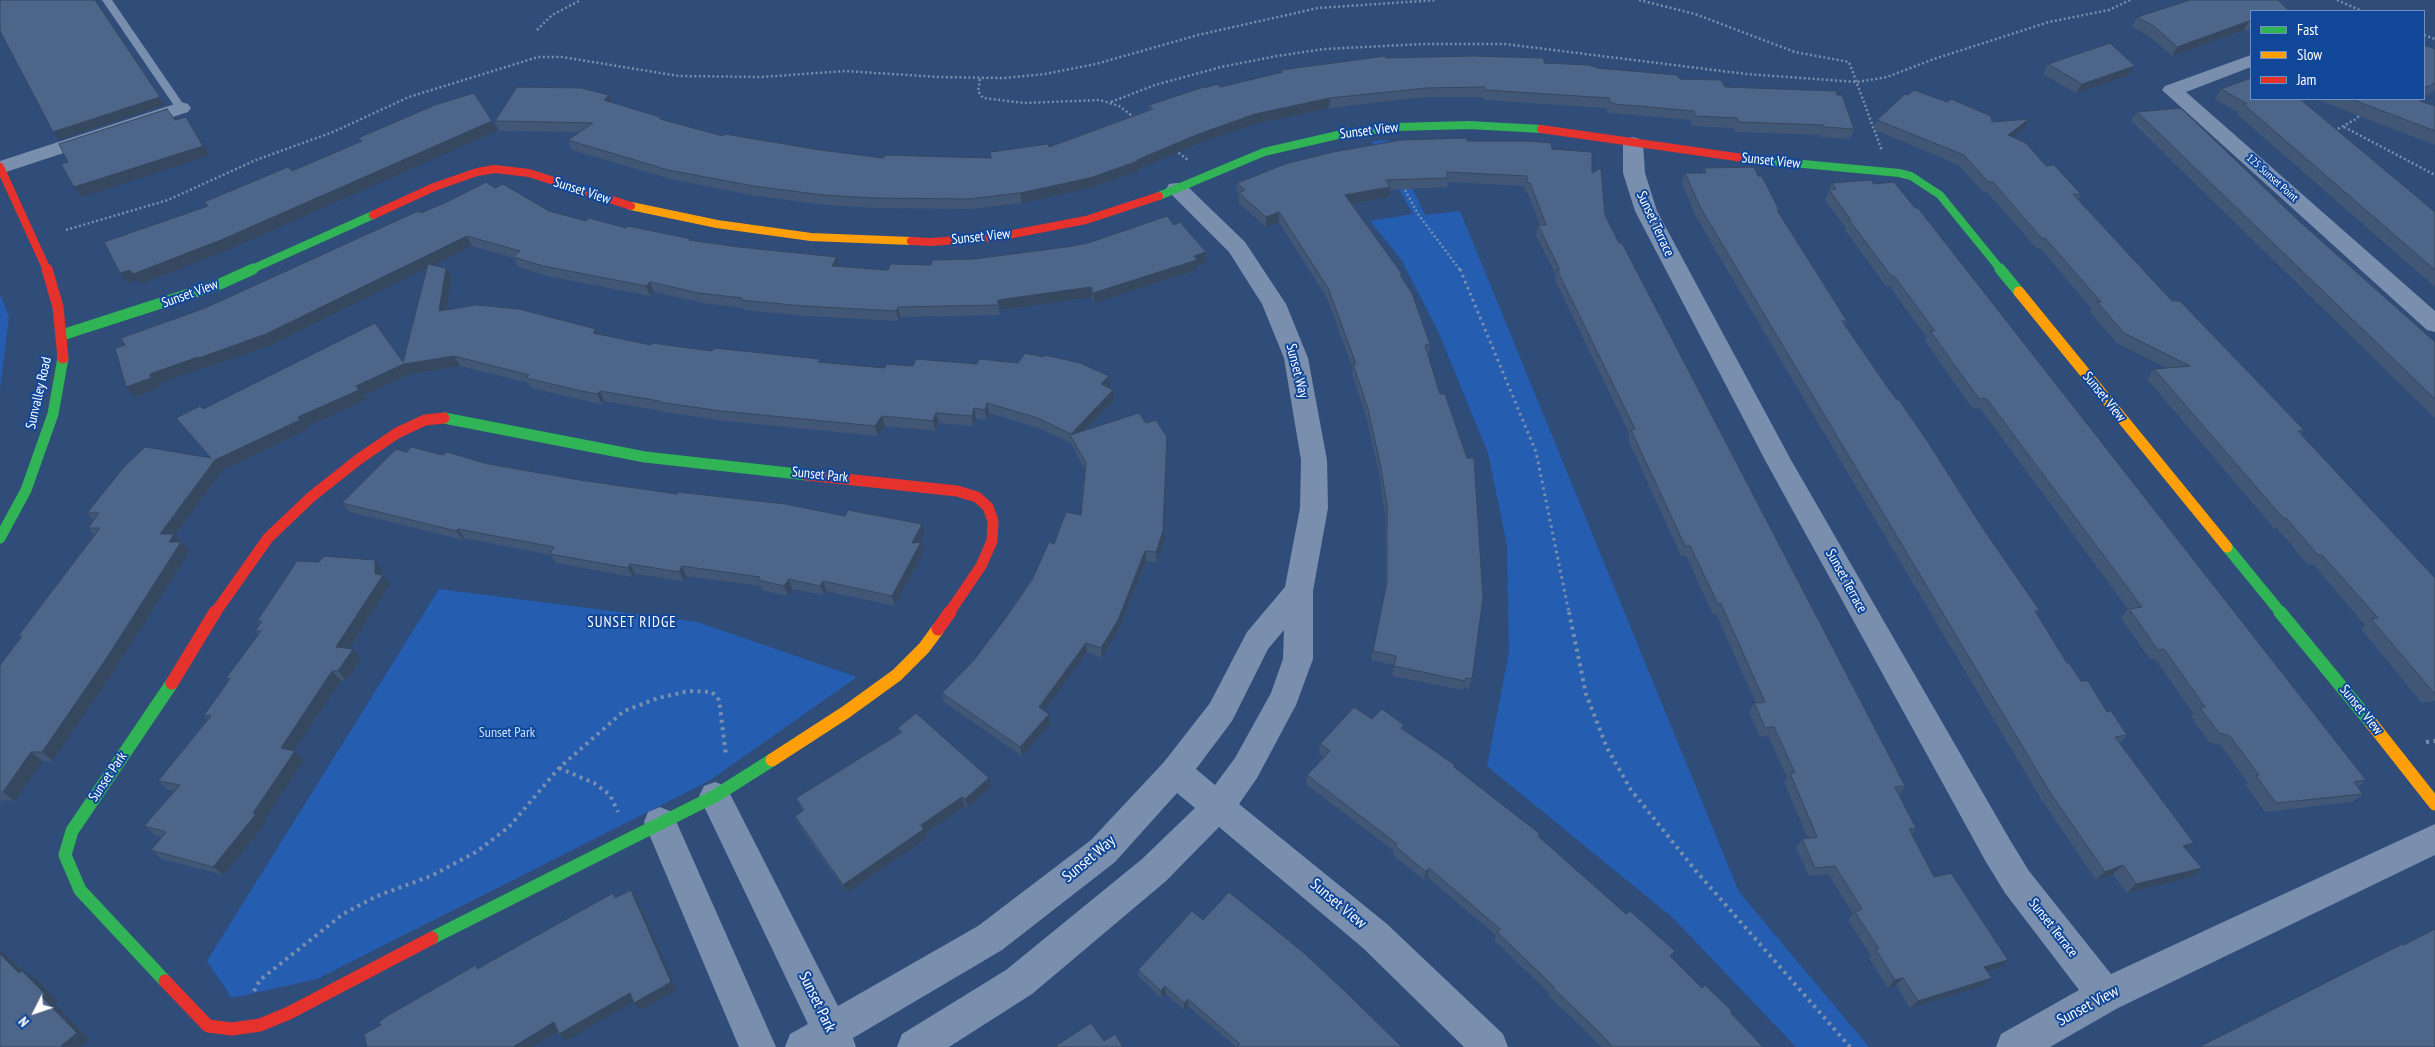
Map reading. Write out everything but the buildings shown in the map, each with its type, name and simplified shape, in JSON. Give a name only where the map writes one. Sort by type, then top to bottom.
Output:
[{"type":"street","name":"125 Sunset Point","points":[[2250,60],[2172,90],[2435,324]]},
{"type":"street","points":[[0,167],[181,108]]},
{"type":"street","name":"Sunset View","points":[[62,335],[185,297],[220,284],[434,187],[477,172],[495,169],[529,173],[638,208],[716,224],[811,237],[882,242],[931,242],[997,237],[1042,230],[1136,205],[1264,152],[1342,134],[1432,125],[1550,130],[1765,162],[1899,173],[1911,176],[1940,195],[2408,768],[2435,804]]},
{"type":"street","name":"Sunset Terrace","points":[[1633,143],[1634,173],[1646,211],[1778,460],[2017,882],[2106,995]]},
{"type":"street","name":"Sunvalley Road","points":[[0,167],[49,274],[58,307],[63,356],[53,414],[26,490],[0,538]]},
{"type":"street","name":"Sunset Way","points":[[915,1047],[1019,982],[1154,870],[1219,806],[1246,768],[1285,696],[1298,659],[1299,591],[1314,508],[1314,460],[1296,358],[1274,304],[1261,280],[1237,247],[1177,189]]},
{"type":"street","name":"Sunset Park","points":[[444,418],[645,457],[957,491],[977,497],[988,507],[993,520],[992,541],[981,566],[924,648],[897,675],[846,712],[715,796],[408,950],[289,1013],[260,1025],[232,1029],[208,1026],[80,890],[65,855],[72,831],[84,812],[165,694],[217,609],[268,538],[311,497],[358,459],[404,430],[426,420],[444,418]]},
{"type":"street","name":"Sunset Way","points":[[824,1041],[990,938],[1103,851],[1175,772],[1221,712],[1258,642],[1299,591]]},
{"type":"street","name":"Sunset View","points":[[1175,772],[1219,806],[1375,936],[1490,1047]]},
{"type":"street","name":"Sunset Park","points":[[715,796],[824,1041]]},
{"type":"street","points":[[660,822],[758,1047]]},
{"type":"street","name":"Sunset View","points":[[2014,1047],[2106,995],[2435,839]]},
{"type":"lane","points":[[107,0],[181,108]]},
{"type":"path","points":[[537,30],[552,15],[581,0]]},
{"type":"path","points":[[66,230],[168,200],[263,158],[333,132],[409,96],[475,78],[538,57],[562,57],[679,76],[762,77],[845,71],[980,79],[1045,74],[1096,64],[1198,35],[1318,8],[1437,0]]},
{"type":"path","points":[[1639,0],[1695,14],[1796,52],[1849,62],[1885,158]]},
{"type":"path","points":[[980,79],[979,95],[995,100],[1024,104],[1081,99],[1111,102],[1155,85],[1221,67],[1324,49],[1424,44],[1505,44],[1582,52],[1746,74],[1857,82],[1887,77],[1934,59],[2049,22],[2109,10],[2130,0]]},
{"type":"path","points":[[2337,0],[2360,10]]},
{"type":"path","points":[[1111,102],[1135,118]]},
{"type":"path","points":[[2328,134],[2344,127],[2363,112]]},
{"type":"path","points":[[2344,127],[2435,175]]},
{"type":"path","points":[[1173,148],[1189,160]]},
{"type":"path","points":[[1400,180],[1418,214],[1458,264],[1536,452],[1586,694],[1607,748],[1631,790],[1696,871],[1850,1047]]},
{"type":"path","points":[[232,1029],[260,980],[294,951],[343,914],[368,900],[430,876],[476,852],[508,827],[559,768],[591,738],[624,712],[658,698],[690,691],[712,692],[719,700],[726,758]]},
{"type":"path","points":[[559,768],[594,783],[610,796],[618,814]]},
{"type":"green space","points":[[1390,140],[1425,215],[1460,211],[1739,892],[1869,1047],[1796,1047],[1673,918],[1487,766],[1509,652],[1507,545],[1488,453],[1438,331],[1401,259],[1370,221],[1413,214],[1372,141]]},
{"type":"green space","points":[[0,294],[9,317],[0,390]]},
{"type":"green space","name":"Sunset Park","points":[[439,589],[697,622],[857,677],[709,781],[317,979],[232,998],[207,961]]},
{"type":"traffic: fast","points":[[1159,196],[1264,152],[1342,134],[1397,127],[1469,125],[1541,129]]},
{"type":"traffic: fast","points":[[1750,159],[1899,173],[1911,176],[1940,195],[2019,292]]},
{"type":"traffic: fast","points":[[62,335],[220,284],[373,215]]},
{"type":"traffic: fast","points":[[0,538],[26,490],[53,414],[63,358]]},
{"type":"traffic: fast","points":[[444,418],[645,457],[807,475]]},
{"type":"traffic: fast","points":[[2227,547],[2372,724]]},
{"type":"traffic: fast","points":[[165,981],[80,890],[65,855],[72,831],[172,683]]},
{"type":"traffic: fast","points":[[432,938],[715,796],[772,760]]},
{"type":"traffic: slow","points":[[631,206],[717,224],[811,237],[911,241]]},
{"type":"traffic: slow","points":[[2019,292],[2227,547]]},
{"type":"traffic: slow","points":[[772,760],[846,712],[897,675],[924,648],[938,629]]},
{"type":"traffic: slow","points":[[2372,724],[2435,804]]},
{"type":"traffic: jam","points":[[1541,129],[1750,159]]},
{"type":"traffic: jam","points":[[0,167],[49,274],[58,307],[63,358]]},
{"type":"traffic: jam","points":[[373,215],[434,187],[477,172],[495,169],[529,173],[631,206]]},
{"type":"traffic: jam","points":[[911,241],[931,242],[997,237],[1086,220],[1159,196]]},
{"type":"traffic: jam","points":[[172,683],[217,609],[268,538],[311,497],[359,459],[397,433],[425,420],[444,418]]},
{"type":"traffic: jam","points":[[807,475],[957,491],[977,497],[988,507],[993,521],[992,541],[981,566],[938,629]]},
{"type":"traffic: jam","points":[[165,981],[208,1026],[232,1029],[260,1025],[289,1013],[432,938]]},
{"type":"district","name":"SUNSET RIDGE","points":[[632,623]]}]
